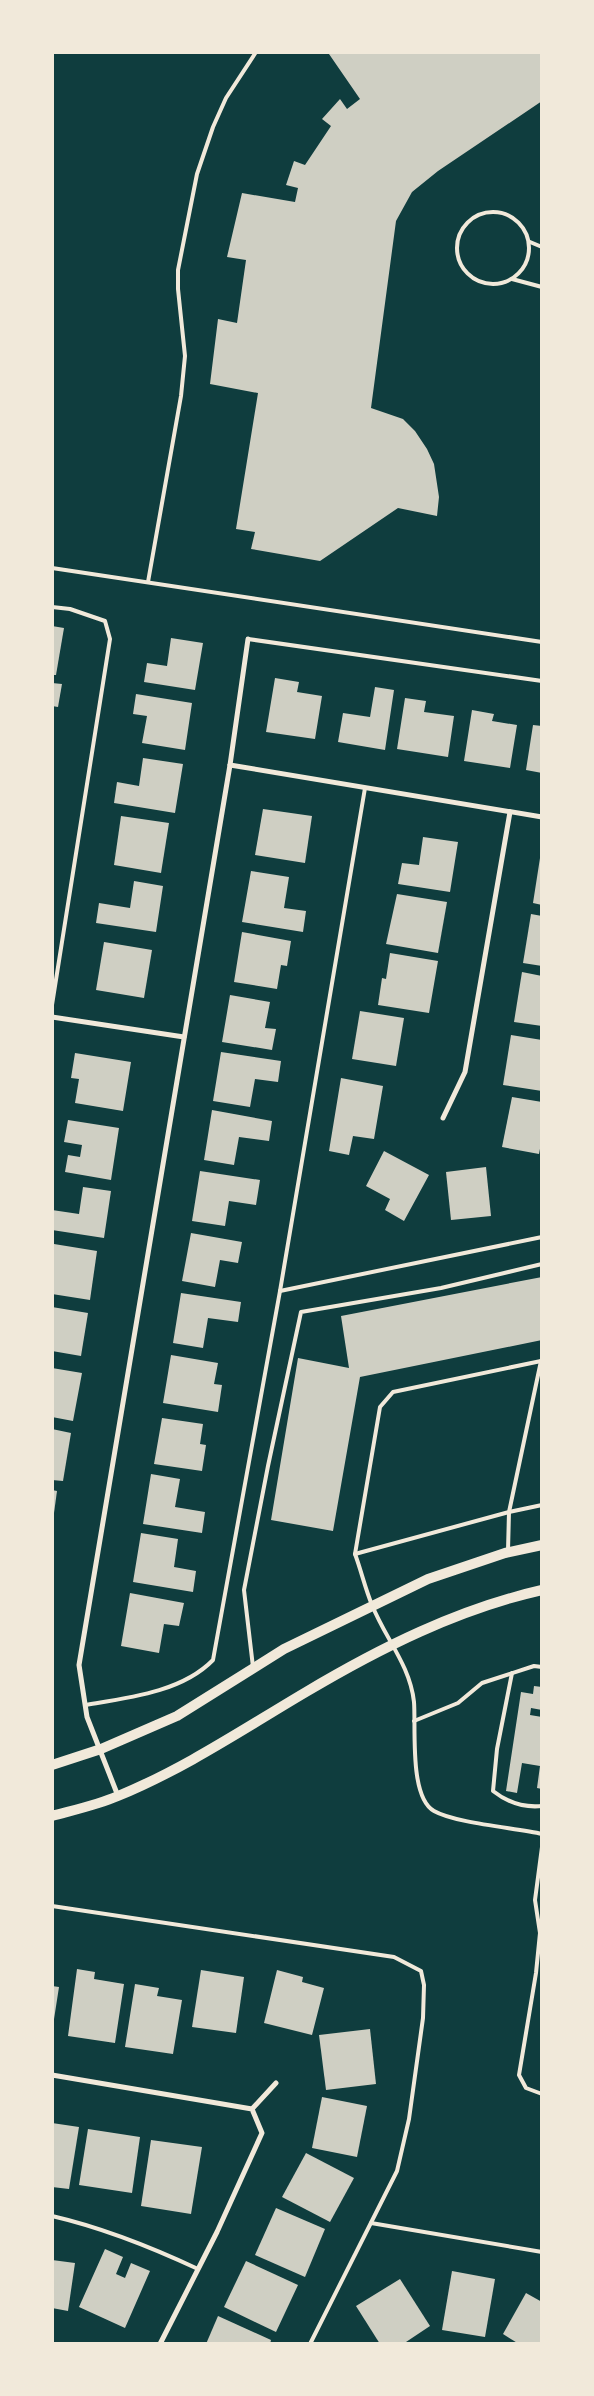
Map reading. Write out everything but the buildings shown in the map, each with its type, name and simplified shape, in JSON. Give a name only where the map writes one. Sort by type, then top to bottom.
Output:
[{"type":"main road","points":[[52,1765],[101,1748],[177,1716],[284,1649],[428,1579],[508,1552],[542,1545]]},
{"type":"main road","points":[[52,1816],[118,1796],[229,1740],[307,1691],[393,1644],[469,1611],[542,1590]]},
{"type":"street","points":[[118,1796],[101,1748],[87,1718],[79,1665],[230,765],[248,639]]},
{"type":"street","points":[[230,765],[542,817]]},
{"type":"street","points":[[442,1118],[465,1072],[510,812]]},
{"type":"street","points":[[52,1018],[184,1037]]},
{"type":"street","points":[[52,2075],[252,2109]]},
{"type":"street","points":[[252,2109],[276,2083]]},
{"type":"street","points":[[160,2344],[198,2269],[262,2133],[252,2109]]},
{"type":"lane","points":[[148,582],[182,388],[185,356],[178,289],[178,270],[197,174],[213,127],[226,98],[256,52]]},
{"type":"lane","points":[[488,211],[502,212],[515,218],[525,229],[530,242],[529,257],[523,270],[512,279],[499,284],[484,284],[471,277],[462,267],[457,253],[457,239],[464,226],[474,216],[488,211]]},
{"type":"lane","points":[[530,242],[542,247]]},
{"type":"lane","points":[[512,279],[542,287]]},
{"type":"lane","points":[[52,568],[542,642]]},
{"type":"lane","points":[[52,606],[70,609],[106,621],[110,639],[52,1005]]},
{"type":"lane","points":[[248,639],[542,681]]},
{"type":"lane","points":[[85,1705],[180,1683],[202,1672],[213,1660],[280,1291],[365,788]]},
{"type":"lane","points":[[280,1291],[542,1237]]},
{"type":"lane","points":[[253,1669],[244,1590],[268,1466],[302,1312],[441,1288],[542,1264]]},
{"type":"lane","points":[[508,1552],[509,1512],[541,1361],[393,1392],[380,1407],[355,1554],[372,1605],[407,1672],[414,1700],[417,1773],[423,1798],[432,1811],[458,1818],[542,1834]]},
{"type":"lane","points":[[355,1554],[509,1512],[542,1505]]},
{"type":"lane","points":[[414,1722],[458,1704],[482,1683],[534,1666],[542,1667]]},
{"type":"lane","points":[[512,1673],[497,1749],[493,1791],[506,1801],[532,1807],[542,1806]]},
{"type":"lane","points":[[542,1847],[535,1900],[541,1933],[519,2075],[526,2088],[542,2094]]},
{"type":"lane","points":[[52,1906],[394,1957],[421,1971],[424,1985],[423,2018],[409,2119],[397,2171],[310,2344]]},
{"type":"lane","points":[[52,2216],[85,2223],[142,2243],[198,2269]]},
{"type":"lane","points":[[371,2223],[542,2252]]}]
